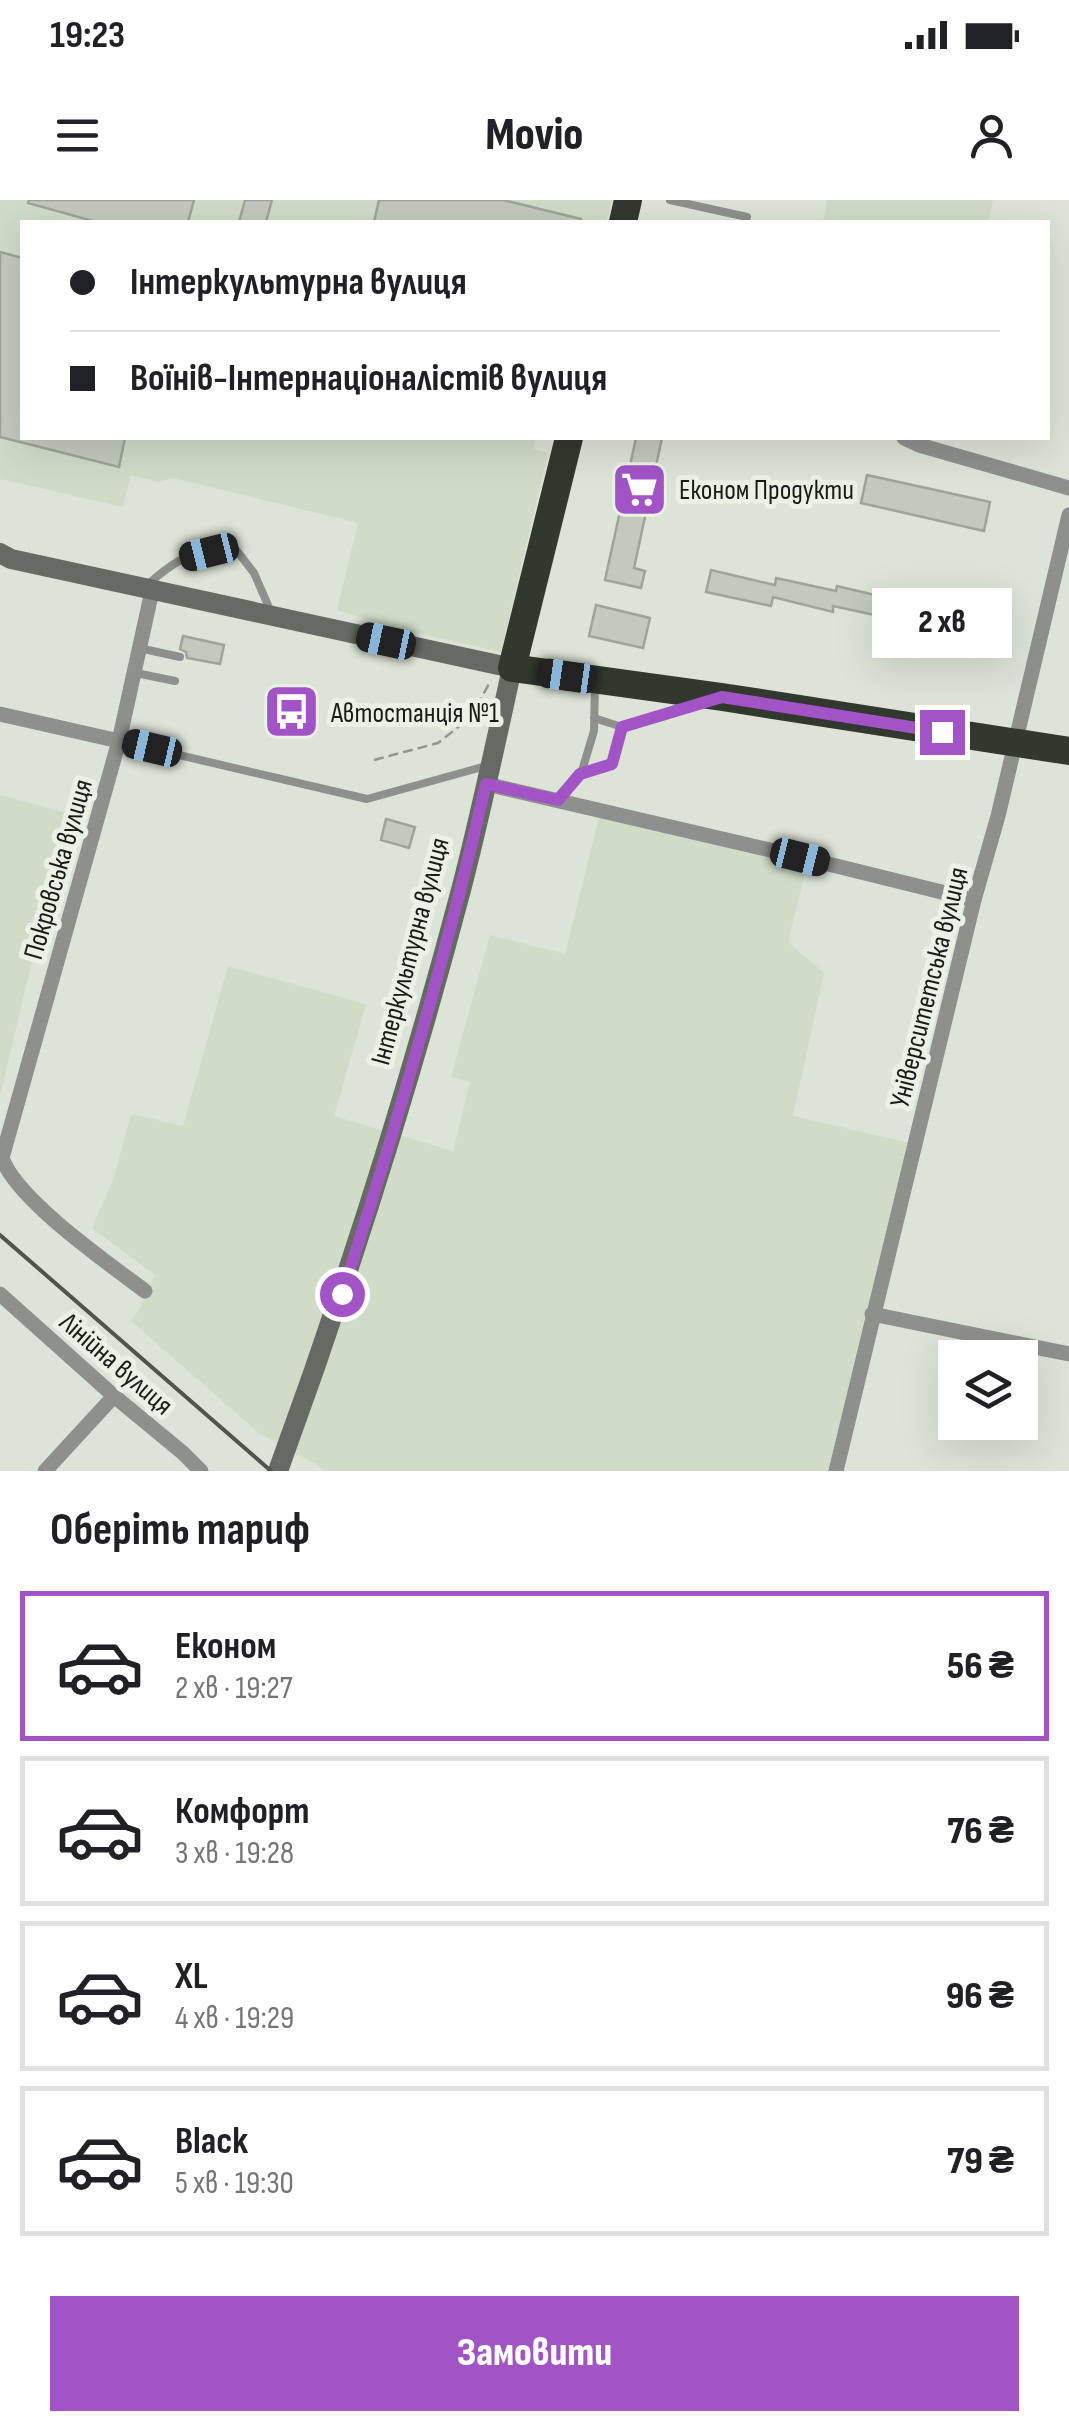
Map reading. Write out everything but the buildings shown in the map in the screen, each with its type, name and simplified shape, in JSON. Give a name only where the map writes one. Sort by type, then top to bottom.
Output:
[{"type":"highway","name":"Інтеркультурна вулиця","points":[[506,666],[568,440]]},
{"type":"highway","points":[[506,666],[1069,751]]},
{"type":"main road","points":[[0,552],[12,559],[147,590],[506,666]]},
{"type":"main road","name":"Інтеркультурна вулиця","points":[[278,1471],[336,1312],[419,1044],[488,775],[506,666]]},
{"type":"street","points":[[909,440],[1069,488]]},
{"type":"street","name":"Університетська вулиця","points":[[836,1471],[1069,515]]},
{"type":"street","name":"Покровська вулиця","points":[[2,1158],[119,741],[147,590]]},
{"type":"street","points":[[0,714],[119,741]]},
{"type":"street","points":[[488,775],[558,800],[974,900]]},
{"type":"street","points":[[2,1158],[22,1188],[62,1226],[145,1291]]},
{"type":"street","name":"Лінійна вулиця","points":[[0,1294],[200,1471]]},
{"type":"street","points":[[872,1314],[1069,1354]]},
{"type":"street","points":[[45,1471],[114,1396]]},
{"type":"lane","points":[[670,200],[747,217]]},
{"type":"lane","points":[[147,590],[176,560],[209,552],[237,551],[254,573],[272,616]]},
{"type":"lane","points":[[139,648],[180,658]]},
{"type":"lane","points":[[134,672],[175,681]]},
{"type":"lane","points":[[558,800],[580,774],[594,730],[594,680]]},
{"type":"lane","points":[[594,718],[622,727],[722,697]]},
{"type":"lane","points":[[580,774],[612,764],[622,727]]},
{"type":"lane","points":[[119,741],[366,799],[488,775]]},
{"type":"path","points":[[374,760],[438,743],[471,717],[506,666]]},
{"type":"shaded area","points":[[0,200],[612,200],[607,220],[20,220],[20,440],[535,440],[533,449],[548,453],[501,652],[403,630],[337,610],[358,523],[173,478],[158,482],[131,475],[123,507],[0,479]]},
{"type":"shaded area","points":[[827,200],[993,200],[988,220],[823,220]]},
{"type":"shaded area","points":[[0,795],[67,813],[0,1096]]},
{"type":"shaded area","points":[[600,813],[801,860],[804,878],[788,942],[824,973],[793,1116],[910,1143],[834,1471],[324,1471],[260,1434],[131,1321],[155,1275],[92,1228],[114,1177],[131,1114],[183,1126],[228,966],[366,1004],[334,1116],[453,1151],[470,1082],[451,1077],[490,935],[565,954]]},
{"type":"railway","points":[[0,1235],[271,1471]]},
{"type":"place","name":"Економ Продукти","points":[[640,489]]},
{"type":"place","name":"Автостанція №1","points":[[292,712]]},
{"type":"route","points":[[342,1294],[419,1044],[486,784],[558,800],[580,774],[612,764],[622,727],[722,697],[942,732]]}]
